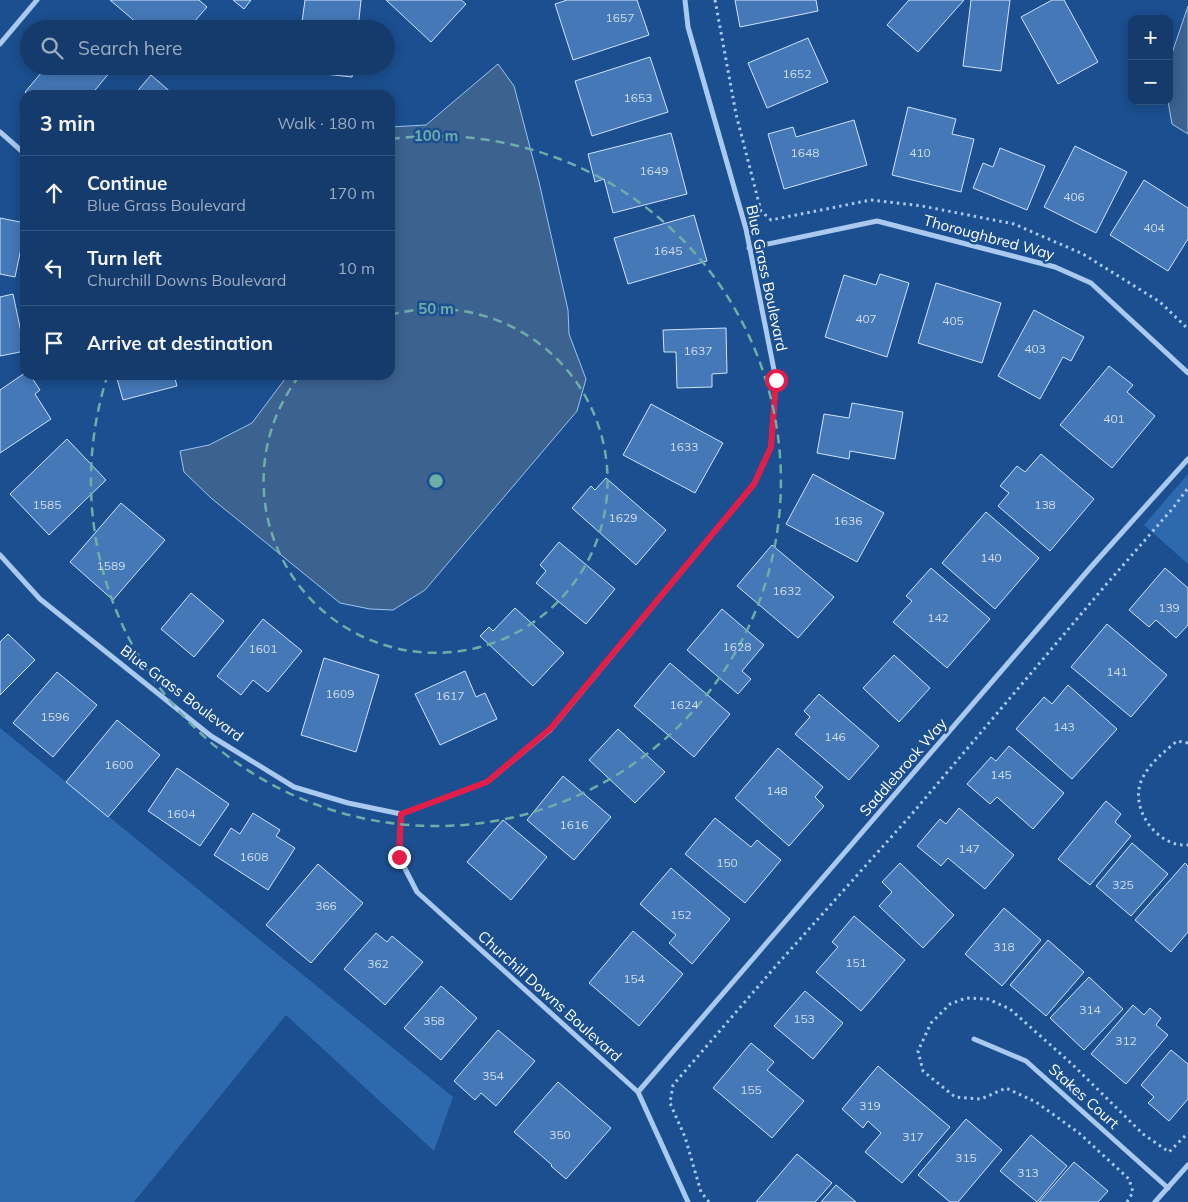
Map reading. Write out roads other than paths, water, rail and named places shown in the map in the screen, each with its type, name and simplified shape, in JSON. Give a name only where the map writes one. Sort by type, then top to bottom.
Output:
[{"type":"street","points":[[20,20],[37,0]]},
{"type":"street","name":"Blue Grass Boulevard","points":[[0,554],[40,598],[211,736],[294,787],[348,803],[401,814],[487,782],[551,728],[754,484],[771,447],[776,380],[746,229],[688,27],[685,0]]},
{"type":"street","points":[[0,44],[20,20]]},
{"type":"street","points":[[0,132],[20,150]]},
{"type":"street","name":"Thoroughbred Way","points":[[749,248],[877,221],[1055,267],[1091,283],[1188,373]]},
{"type":"street","name":"Saddlebrook Way","points":[[638,1092],[1091,567],[1188,459]]},
{"type":"street","name":"Churchill Downs Boulevard","points":[[401,814],[399,857],[417,892],[638,1092],[688,1202]]},
{"type":"street","name":"Stakes Court","points":[[974,1039],[1026,1061],[1168,1188]]},
{"type":"street","points":[[1155,1202],[1188,1165]]}]
